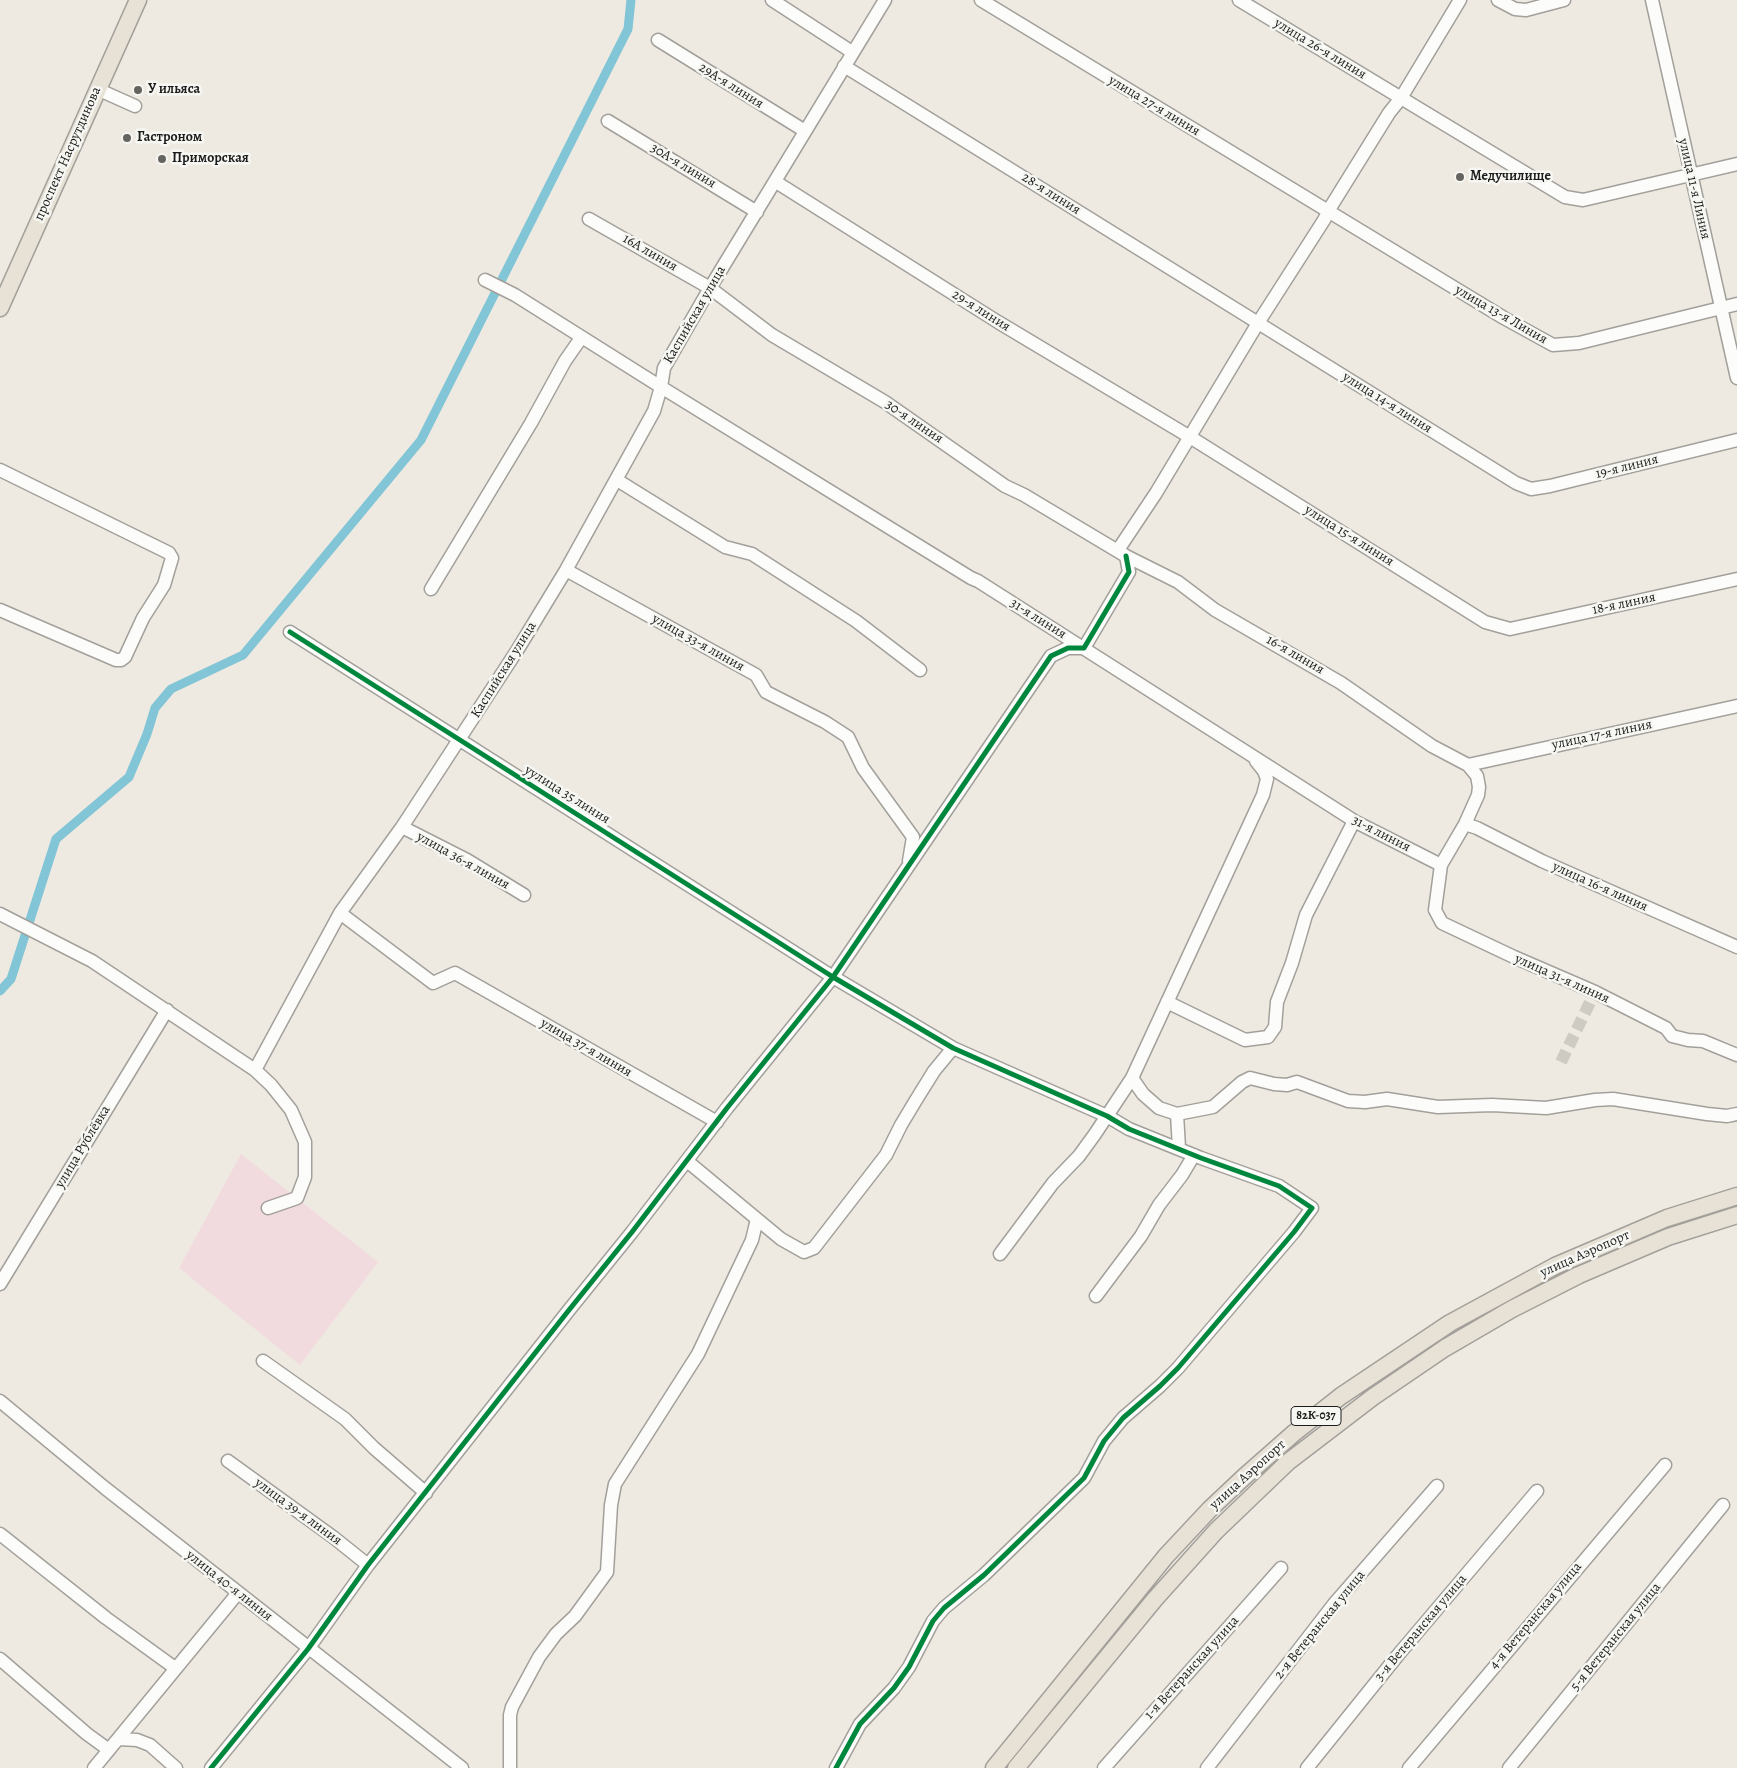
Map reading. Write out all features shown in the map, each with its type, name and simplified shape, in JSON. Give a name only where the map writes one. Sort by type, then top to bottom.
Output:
[{"type":"main road","name":"проспект Насрутдинова","points":[[0,308],[138,0]]},
{"type":"main road","name":"улица Аэропорт","points":[[994,1768],[1166,1556],[1210,1509],[1244,1477],[1294,1433],[1341,1396],[1450,1323],[1554,1266],[1668,1218],[1737,1196]]},
{"type":"main road","name":"улица Аэропорт","points":[[1016,1768],[1155,1599],[1216,1531],[1288,1462],[1373,1397],[1445,1348],[1512,1309],[1579,1274],[1668,1237],[1737,1215]]},
{"type":"street","points":[[772,0],[852,52]]},
{"type":"street","name":"Каспийская улица","points":[[255,1070],[340,913],[402,827],[566,570],[654,412],[664,368],[710,288],[885,0]]},
{"type":"street","name":"улица 27-я линия","points":[[981,0],[1328,212]]},
{"type":"street","name":"улица 26-я линия","points":[[1239,0],[1565,197],[1583,200],[1737,164]]},
{"type":"street","points":[[212,1768],[308,1649],[368,1565],[833,977],[1051,656],[1068,648],[1084,648],[1129,572],[1121,553],[1258,323],[1389,114],[1401,98],[1460,0]]},
{"type":"street","points":[[1498,0],[1515,9],[1526,10],[1564,0]]},
{"type":"street","name":"улица 11-я Линия","points":[[1652,0],[1737,378]]},
{"type":"street","name":"29А-я линия","points":[[658,40],[805,131]]},
{"type":"street","name":"28-я линия","points":[[844,66],[1258,323]]},
{"type":"street","points":[[97,89],[135,106]]},
{"type":"street","name":"30А-я линия","points":[[608,121],[757,212]]},
{"type":"street","name":"29-я линия","points":[[776,182],[998,322],[1190,437]]},
{"type":"street","name":"улица 13-я Линия","points":[[1328,212],[1504,318],[1553,345],[1579,343],[1737,304]]},
{"type":"street","name":"16А линия","points":[[589,219],[710,288]]},
{"type":"street","name":"31-я линия","points":[[485,280],[515,295],[581,338],[1084,648],[1354,820],[1441,865]]},
{"type":"street","name":"30-я линия","points":[[710,288],[772,335],[885,402],[1005,486],[1024,495],[1121,553]]},
{"type":"street","name":"улица 14-я линия","points":[[1258,323],[1516,483]]},
{"type":"street","points":[[430,589],[531,423],[564,361],[581,338]]},
{"type":"street","name":"улица 15-я линия","points":[[1190,437],[1485,622],[1510,629]]},
{"type":"street","name":"19-я линия","points":[[1516,483],[1531,489],[1550,486],[1737,440]]},
{"type":"street","points":[[0,470],[169,553],[172,558],[164,585],[143,618],[125,657],[121,660],[116,660],[0,610]]},
{"type":"street","points":[[617,480],[725,547],[752,554],[856,621],[920,670]]},
{"type":"street","name":"16-я линия","points":[[1121,553],[1178,582],[1215,610],[1341,683],[1432,746],[1468,765]]},
{"type":"street","name":"улица 33-я линия","points":[[566,570],[756,675],[766,692],[825,722],[848,737],[863,768],[913,837],[906,871]]},
{"type":"street","name":"18-я линия","points":[[1510,629],[1737,578]]},
{"type":"street","name":"уулица 35 линия","points":[[290,632],[833,977],[953,1048],[1107,1116],[1129,1129],[1279,1186],[1312,1208],[1294,1232],[1178,1368],[1123,1418],[1104,1441],[1084,1478],[984,1575],[944,1608],[933,1621],[909,1668],[894,1688],[860,1724],[836,1768]]},
{"type":"street","name":"улица 17-я линия","points":[[1468,765],[1737,706]]},
{"type":"street","points":[[1000,1254],[1053,1183],[1079,1156],[1132,1078],[1266,787],[1267,778],[1264,771],[1251,755]]},
{"type":"street","points":[[1441,865],[1478,795],[1479,787],[1476,776],[1468,765]]},
{"type":"street","points":[[1167,1002],[1245,1040],[1268,1037],[1275,1027],[1278,1002],[1306,916],[1354,820]]},
{"type":"street","name":"улица 16-я линия","points":[[1464,824],[1477,828],[1542,861],[1637,901],[1646,908],[1737,947]]},
{"type":"street","name":"улица 36-я линия","points":[[402,827],[467,860],[524,895]]},
{"type":"street","name":"улица 31-я линия","points":[[1441,865],[1435,910],[1442,924],[1595,992],[1666,1028],[1672,1036],[1703,1041],[1737,1055]]},
{"type":"street","name":"улица 37-я линия","points":[[340,913],[433,983],[455,973],[717,1122]]},
{"type":"street","points":[[0,914],[92,961],[255,1070],[272,1084],[291,1110],[305,1142],[306,1177],[297,1198],[268,1208]]},
{"type":"street","name":"улица Рублёвка","points":[[0,1284],[167,1010]]},
{"type":"street","points":[[687,1161],[781,1240],[804,1252],[814,1248],[886,1155],[901,1125],[934,1071],[953,1048]]},
{"type":"street","points":[[1132,1078],[1143,1094],[1159,1108],[1177,1114],[1213,1107],[1242,1082],[1250,1078],[1274,1084],[1287,1085],[1296,1082],[1348,1101],[1387,1100],[1438,1107],[1492,1105],[1546,1108],[1613,1099],[1706,1114],[1726,1116],[1737,1114]]},
{"type":"street","points":[[1177,1114],[1179,1148]]},
{"type":"street","points":[[1096,1296],[1142,1236],[1159,1204],[1182,1175],[1194,1155]]},
{"type":"street","points":[[510,1768],[510,1715],[512,1708],[539,1657],[556,1634],[575,1616],[607,1572],[611,1505],[615,1484],[698,1354],[752,1240],[756,1219]]},
{"type":"street","points":[[263,1361],[345,1419],[374,1448],[426,1493]]},
{"type":"street","name":"улица 40-я линия","points":[[0,1400],[105,1488],[462,1768]]},
{"type":"street","name":"улица 39-я линия","points":[[228,1460],[368,1565]]},
{"type":"street","name":"4-я Ветеранская улица","points":[[1409,1768],[1665,1465]]},
{"type":"street","name":"2-я Ветеранская улица","points":[[1207,1768],[1334,1604],[1437,1486]]},
{"type":"street","name":"3-я Ветеранская улица","points":[[1308,1768],[1398,1655],[1537,1491]]},
{"type":"street","name":"5-я Ветеранская улица","points":[[1509,1768],[1723,1505]]},
{"type":"street","points":[[0,1534],[106,1618],[175,1668]]},
{"type":"street","name":"1-я Ветеранская улица","points":[[1108,1766],[1281,1568]]},
{"type":"street","points":[[94,1768],[238,1593]]},
{"type":"street","points":[[0,1659],[87,1734],[109,1750]]},
{"type":"street","points":[[119,1739],[137,1740],[150,1745],[176,1768]]},
{"type":"shaded area","points":[[241,1154],[378,1262],[300,1365],[179,1268]]},
{"type":"waterway","points":[[0,991],[11,979],[56,839],[129,777],[147,734],[155,708],[171,689],[243,655],[421,440],[628,29],[631,0]]},
{"type":"tunnel","points":[[1561,1062],[1595,992]]},
{"type":"cycle path","points":[[836,1768],[860,1724],[894,1688],[909,1667],[933,1621],[944,1608],[984,1575],[1084,1478],[1104,1441],[1123,1418],[1178,1368],[1294,1232],[1312,1208],[1279,1186],[1201,1158],[1129,1129],[1107,1116],[953,1048],[833,977],[1051,656],[1068,648],[1084,648],[1129,572],[1126,556]]},
{"type":"cycle path","points":[[211,1768],[308,1649],[368,1565],[632,1232],[727,1108],[833,977],[290,632]]},
{"type":"place","name":"У ильяса","points":[[138,90]]},
{"type":"place","name":"Гастроном","points":[[127,138]]},
{"type":"place","name":"Приморская","points":[[162,159]]},
{"type":"place","name":"Медучилище","points":[[1460,177]]}]
